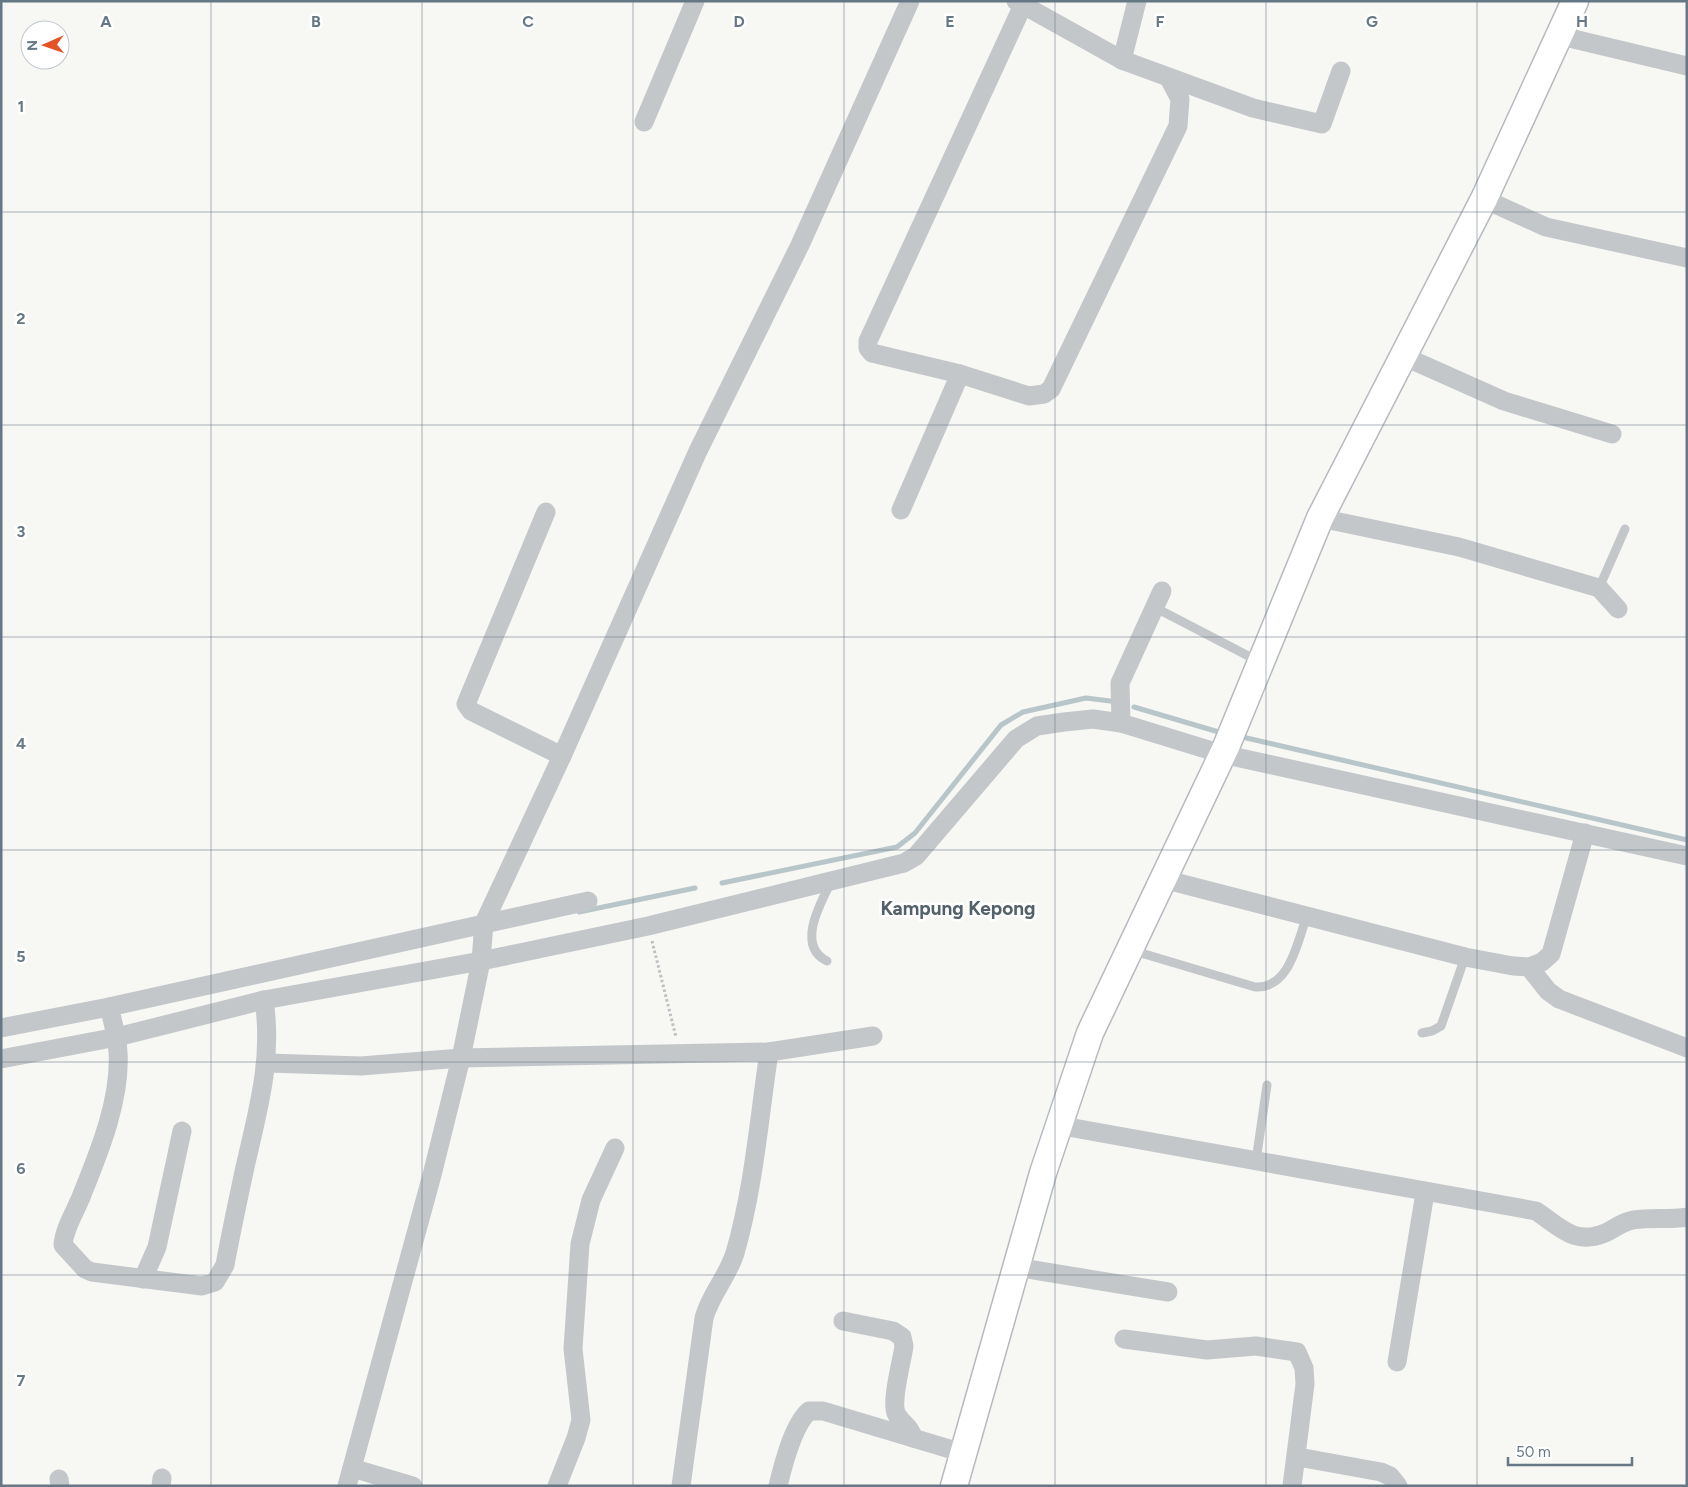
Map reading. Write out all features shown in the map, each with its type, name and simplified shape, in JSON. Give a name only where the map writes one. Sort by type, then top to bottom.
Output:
[{"type":"main road","points":[[954,1486],[1057,1125],[1090,1033],[1224,751],[1320,518],[1484,199],[1561,36],[1575,1]]},
{"type":"street","points":[[644,122],[695,1]]},
{"type":"street","points":[[413,1486],[350,1477],[461,1058],[481,958],[483,926],[562,756],[698,450],[800,245],[910,1]]},
{"type":"street","points":[[1122,60],[1137,1]]},
{"type":"street","points":[[1170,78],[1180,99],[1178,126],[1051,389],[1044,394],[1029,396],[960,374],[872,353],[867,344],[1020,3],[1122,60],[1253,108],[1322,124],[1341,71]]},
{"type":"street","points":[[1561,36],[1687,66]]},
{"type":"street","points":[[1484,199],[1546,227],[1687,258]]},
{"type":"street","points":[[1403,356],[1504,401],[1612,434]]},
{"type":"street","points":[[901,510],[960,374]]},
{"type":"street","points":[[546,512],[466,704],[471,711],[562,756]]},
{"type":"street","points":[[1320,518],[1459,547],[1598,588],[1618,609]]},
{"type":"street","points":[[1121,723],[1120,683],[1158,599]]},
{"type":"street","points":[[1,1059],[264,1000],[648,926],[910,861],[1016,739],[1037,726],[1093,719],[1121,723],[1224,751],[1687,856]]},
{"type":"street","points":[[1163,879],[1465,957],[1528,967],[1542,962],[1550,954],[1585,833]]},
{"type":"street","points":[[1,1028],[109,1008],[588,902]]},
{"type":"street","points":[[1528,967],[1548,991],[1559,998],[1687,1048]]},
{"type":"street","points":[[109,1008],[116,1034],[117,1073],[106,1136],[64,1236],[63,1245],[85,1269],[143,1279],[202,1286],[214,1282],[220,1276],[225,1265],[267,1063],[268,1029],[264,1000]]},
{"type":"street","points":[[267,1063],[361,1066],[461,1058],[769,1052],[873,1036]]},
{"type":"street","points":[[680,1486],[704,1318],[707,1308],[727,1273],[740,1233],[748,1200],[769,1052]]},
{"type":"street","points":[[1057,1125],[1536,1211],[1560,1230],[1575,1236],[1593,1236],[1626,1222],[1641,1218],[1687,1217]]},
{"type":"street","points":[[143,1279],[157,1247],[182,1131]]},
{"type":"street","points":[[557,1486],[581,1420],[573,1349],[580,1244],[591,1200],[614,1148]]},
{"type":"street","points":[[1398,1362],[1425,1192]]},
{"type":"street","points":[[1015,1267],[1168,1292]]},
{"type":"street","points":[[843,1321],[892,1330],[902,1337],[904,1346],[895,1406],[898,1416],[912,1430],[913,1438]]},
{"type":"street","points":[[1124,1339],[1207,1350],[1256,1346],[1297,1352],[1304,1368],[1305,1384],[1298,1457],[1292,1486]]},
{"type":"street","points":[[778,1486],[796,1431],[802,1417],[808,1411],[822,1411],[963,1453]]},
{"type":"street","points":[[1298,1457],[1381,1472],[1390,1476],[1398,1486]]},
{"type":"lane","points":[[1598,588],[1626,529]]},
{"type":"lane","points":[[1158,599],[1261,662]]},
{"type":"lane","points":[[826,962],[818,957],[812,940],[820,903],[832,881]]},
{"type":"lane","points":[[1130,950],[1255,987],[1264,987],[1274,984],[1286,970],[1307,916]]},
{"type":"lane","points":[[1422,1034],[1432,1032],[1440,1026],[1465,957]]},
{"type":"lane","points":[[1256,1161],[1267,1085]]},
{"type":"path","points":[[648,926],[680,1054]]},
{"type":"waterway","points":[[722,883],[897,847],[915,833],[1001,725],[1023,712],[1086,698],[1118,702]]},
{"type":"waterway","points":[[1134,707],[1222,733]]},
{"type":"waterway","points":[[1238,736],[1687,840]]},
{"type":"waterway","points":[[579,912],[695,888]]},
{"type":"district","name":"Kampung Kepong","points":[[958,908]]}]
